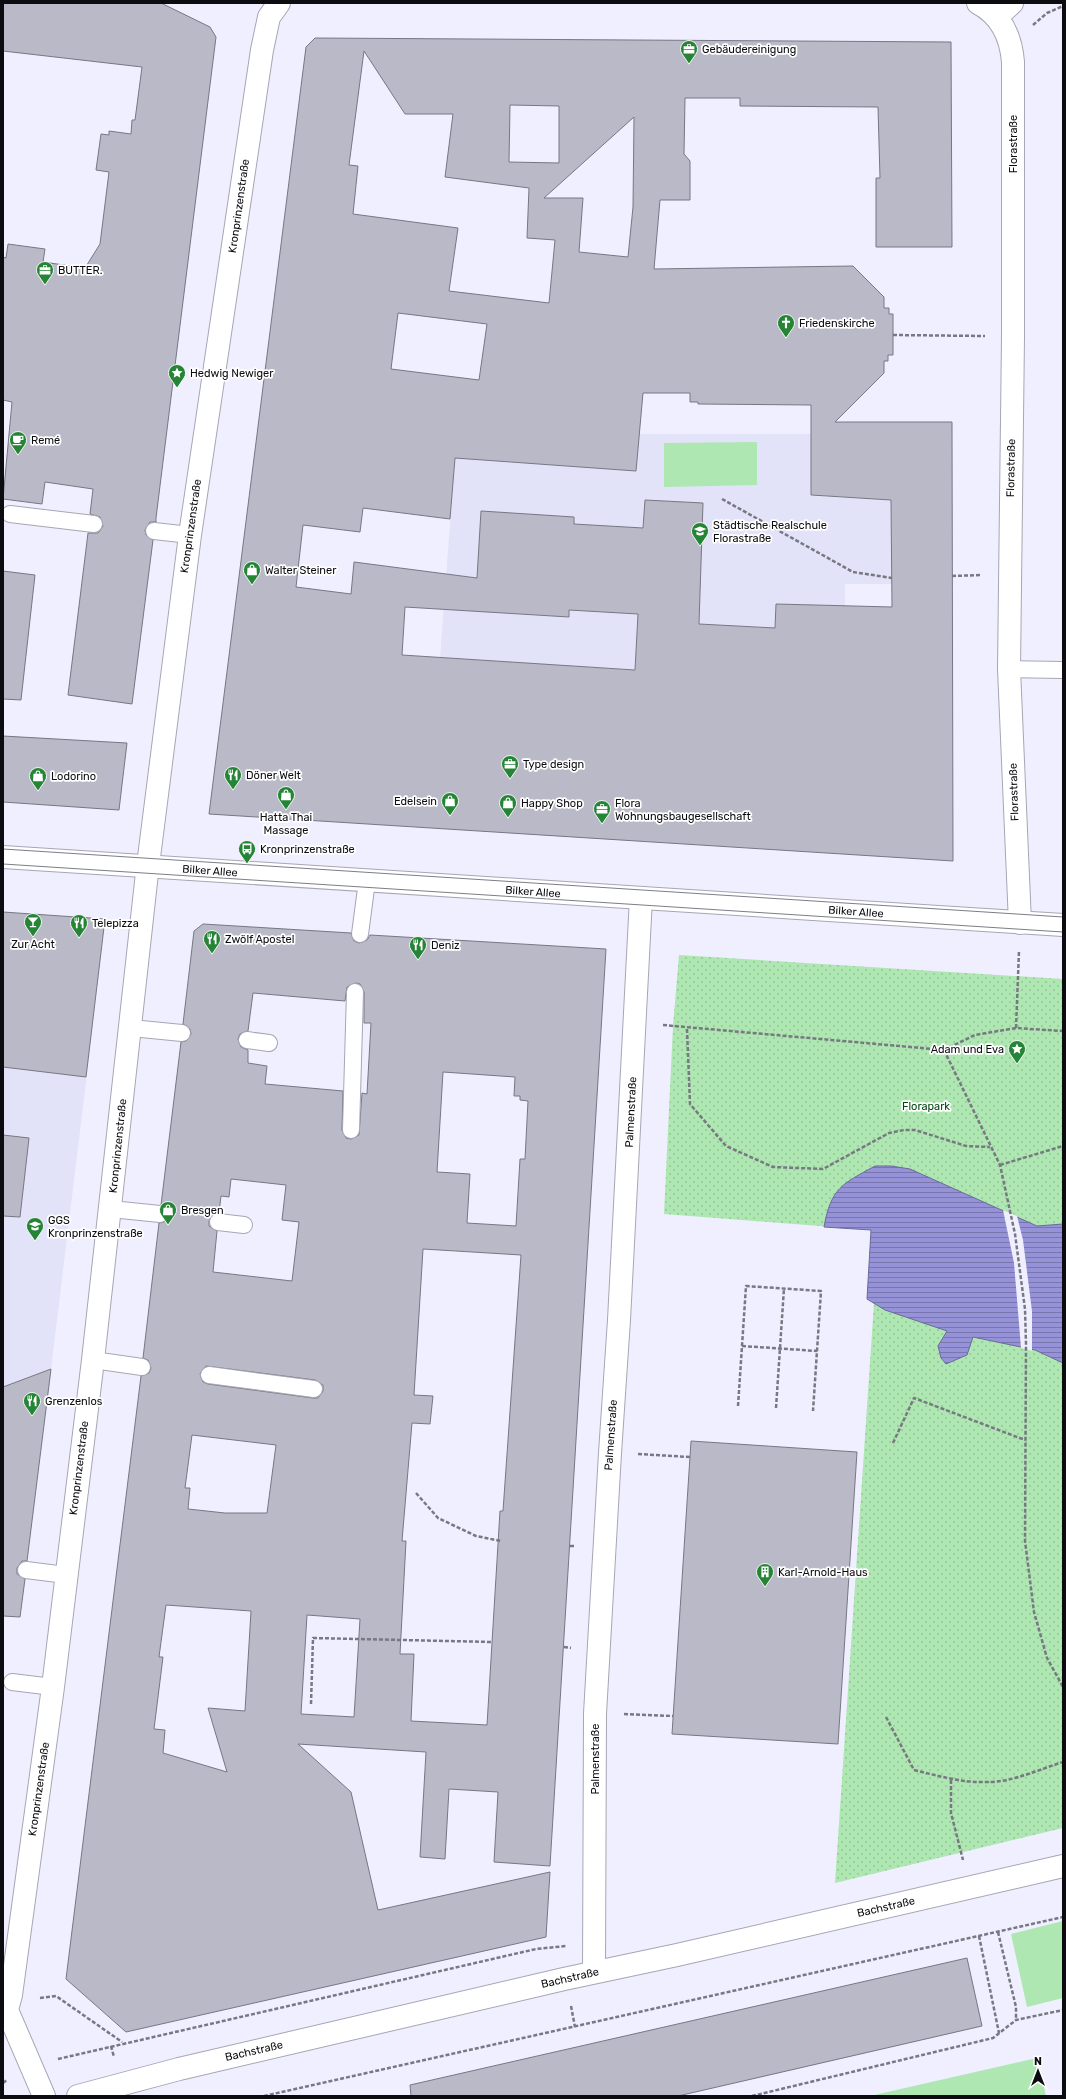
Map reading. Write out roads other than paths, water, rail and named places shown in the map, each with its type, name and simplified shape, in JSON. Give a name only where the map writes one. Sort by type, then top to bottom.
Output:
[{"type":"street","name":"Kronprinzenstraße","points":[[44,2096],[5,2011],[12,1995],[66,1576],[111,1209],[148,866],[190,535],[262,50],[269,17],[279,3]]},
{"type":"street","points":[[978,3],[1005,10]]},
{"type":"street","name":"Florastraße","points":[[1005,10],[1013,62],[1013,336],[1009,669],[1020,923]]},
{"type":"street","name":"Bilker Allee","points":[[3,857],[1063,925]]},
{"type":"street","name":"Palmenstraße","points":[[594,1972],[595,1714],[641,898]]},
{"type":"street","name":"Bachstraße","points":[[78,2096],[179,2069],[594,1972],[1063,1866]]},
{"type":"lane","points":[[10,514],[94,524]]},
{"type":"lane","points":[[154,531],[190,535]]},
{"type":"lane","points":[[1009,669],[1063,670]]},
{"type":"lane","points":[[360,934],[367,881]]},
{"type":"lane","points":[[351,1130],[355,992]]},
{"type":"lane","points":[[131,1028],[182,1033]]},
{"type":"lane","points":[[247,1040],[269,1043]]},
{"type":"lane","points":[[111,1209],[160,1214]]},
{"type":"lane","points":[[218,1222],[244,1225]]},
{"type":"lane","points":[[93,1360],[142,1367]]},
{"type":"lane","points":[[209,1375],[314,1388]]},
{"type":"lane","points":[[26,1570],[66,1576]]},
{"type":"lane","points":[[12,1682],[52,1687]]},
{"type":"tram line","points":[[3,849],[1063,917]]},
{"type":"tram line","points":[[3,864],[1063,932]]},
{"type":"place","name":"Gebäudereinigung","points":[[689,64]]},
{"type":"place","name":"BUTTER.","points":[[45,285]]},
{"type":"place","name":"Friedenskirche","points":[[786,338]]},
{"type":"place","name":"Hedwig Newiger","points":[[177,388]]},
{"type":"place","name":"Remé","points":[[18,455]]},
{"type":"place","name":"Städtische Realschule Florastraße","points":[[700,546]]},
{"type":"place","name":"Walter Steiner","points":[[252,585]]},
{"type":"place","name":"Type design","points":[[510,779]]},
{"type":"place","name":"Döner Welt","points":[[233,790]]},
{"type":"place","name":"Lodorino","points":[[38,791]]},
{"type":"place","name":"Hatta Thai Massage","points":[[286,810]]},
{"type":"place","name":"Edelsein","points":[[450,816]]},
{"type":"place","name":"Happy Shop","points":[[508,818]]},
{"type":"place","name":"Flora Wohnungsbaugesellschaft","points":[[602,824]]},
{"type":"place","name":"Kronprinzenstraße","points":[[247,864]]},
{"type":"place","name":"Zur Acht","points":[[33,937]]},
{"type":"place","name":"Telepizza","points":[[79,938]]},
{"type":"place","name":"Zwölf Apostel","points":[[212,954]]},
{"type":"place","name":"Deniz","points":[[418,960]]},
{"type":"place","name":"Adam und Eva","points":[[1017,1064]]},
{"type":"place","name":"Bresgen","points":[[168,1225]]},
{"type":"place","name":"GGS Kronprinzenstraße","points":[[35,1241]]},
{"type":"place","name":"Grenzenlos","points":[[32,1416]]},
{"type":"place","name":"Karl-Arnold-Haus","points":[[765,1587]]},
{"type":"park label","name":"Florapark","points":[[926,1106]]}]
